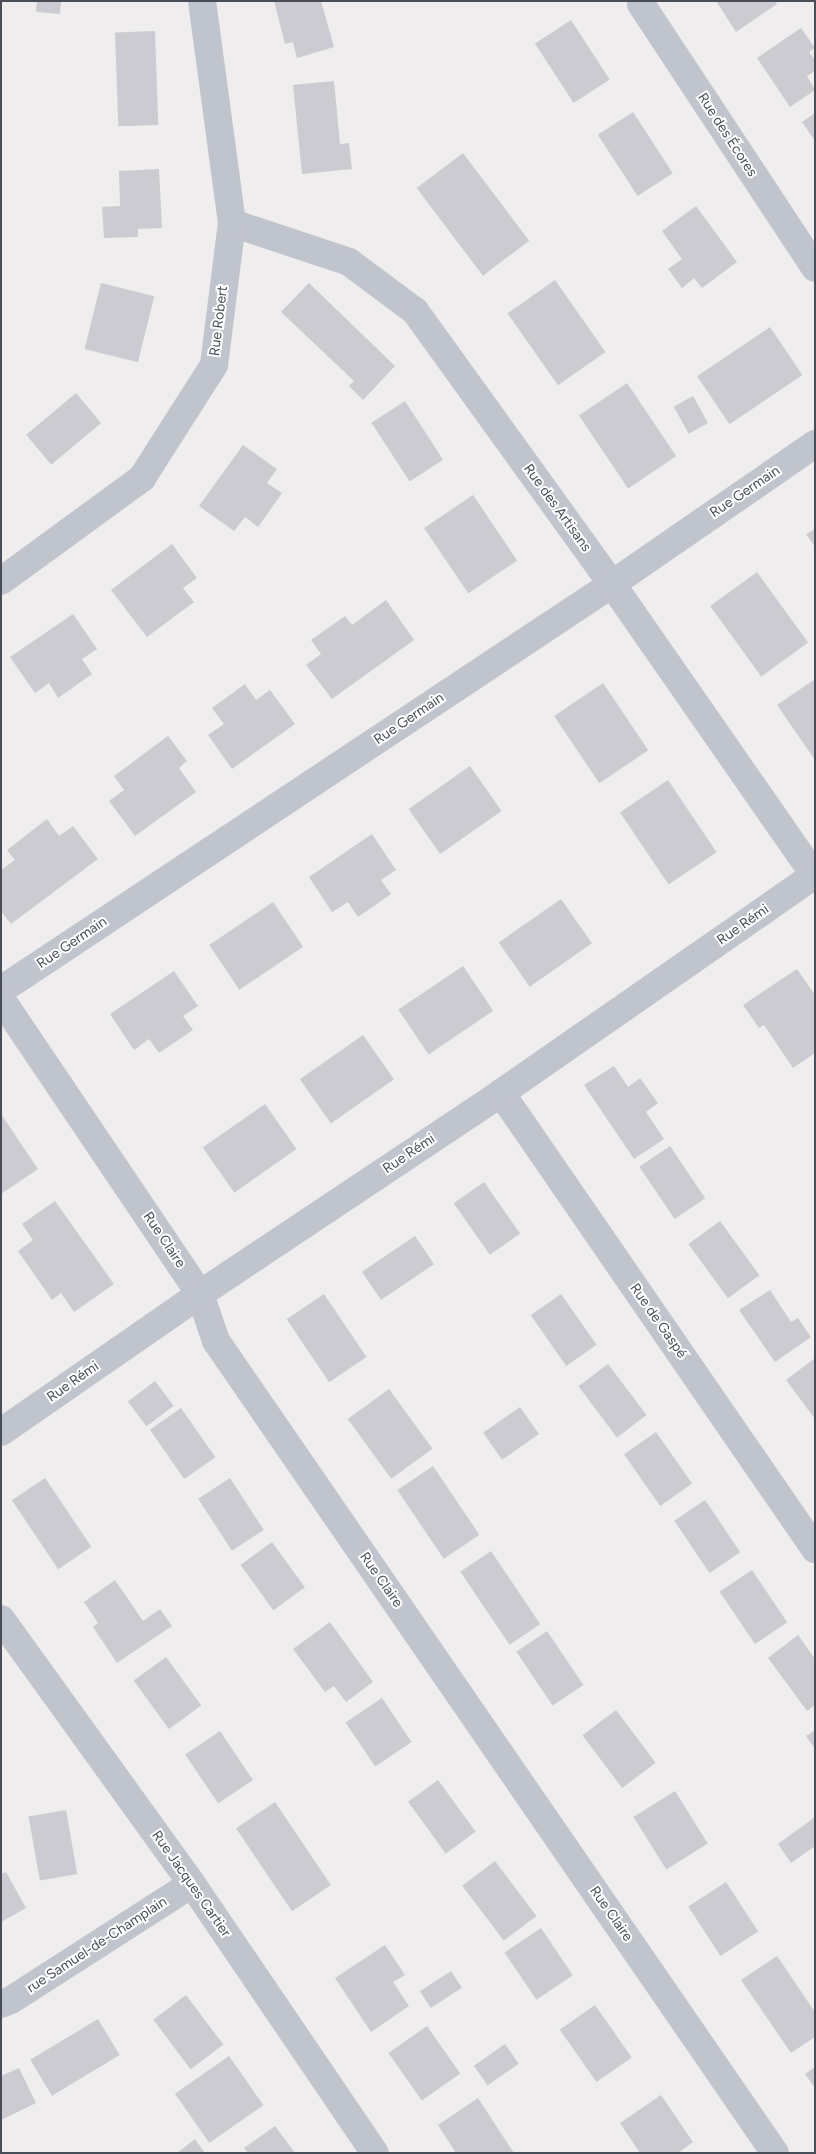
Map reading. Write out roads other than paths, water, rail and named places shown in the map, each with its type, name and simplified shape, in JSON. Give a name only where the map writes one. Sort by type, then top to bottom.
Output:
[{"type":"street","name":"Rue Robert","points":[[1,581],[142,478],[214,365],[232,223],[202,1]]},
{"type":"street","name":"Rue des Écores","points":[[642,1],[641,4],[815,268]]},
{"type":"street","name":"Rue des Artisans","points":[[232,223],[350,262],[415,311],[612,584],[815,875]]},
{"type":"street","name":"Rue Germain","points":[[1,990],[612,584],[815,444]]},
{"type":"street","name":"Rue Rémi","points":[[1,1432],[200,1294],[501,1093],[815,875]]},
{"type":"street","name":"Rue Claire","points":[[1,1000],[200,1294],[216,1341],[775,2153]]},
{"type":"street","name":"Rue de Gaspé","points":[[501,1093],[815,1548]]},
{"type":"street","name":"Rue Jacques Cartier","points":[[1,1620],[192,1884],[375,2153]]},
{"type":"street","name":"rue Samuel-de-Champlain","points":[[1,2004],[11,2000],[192,1884]]}]
